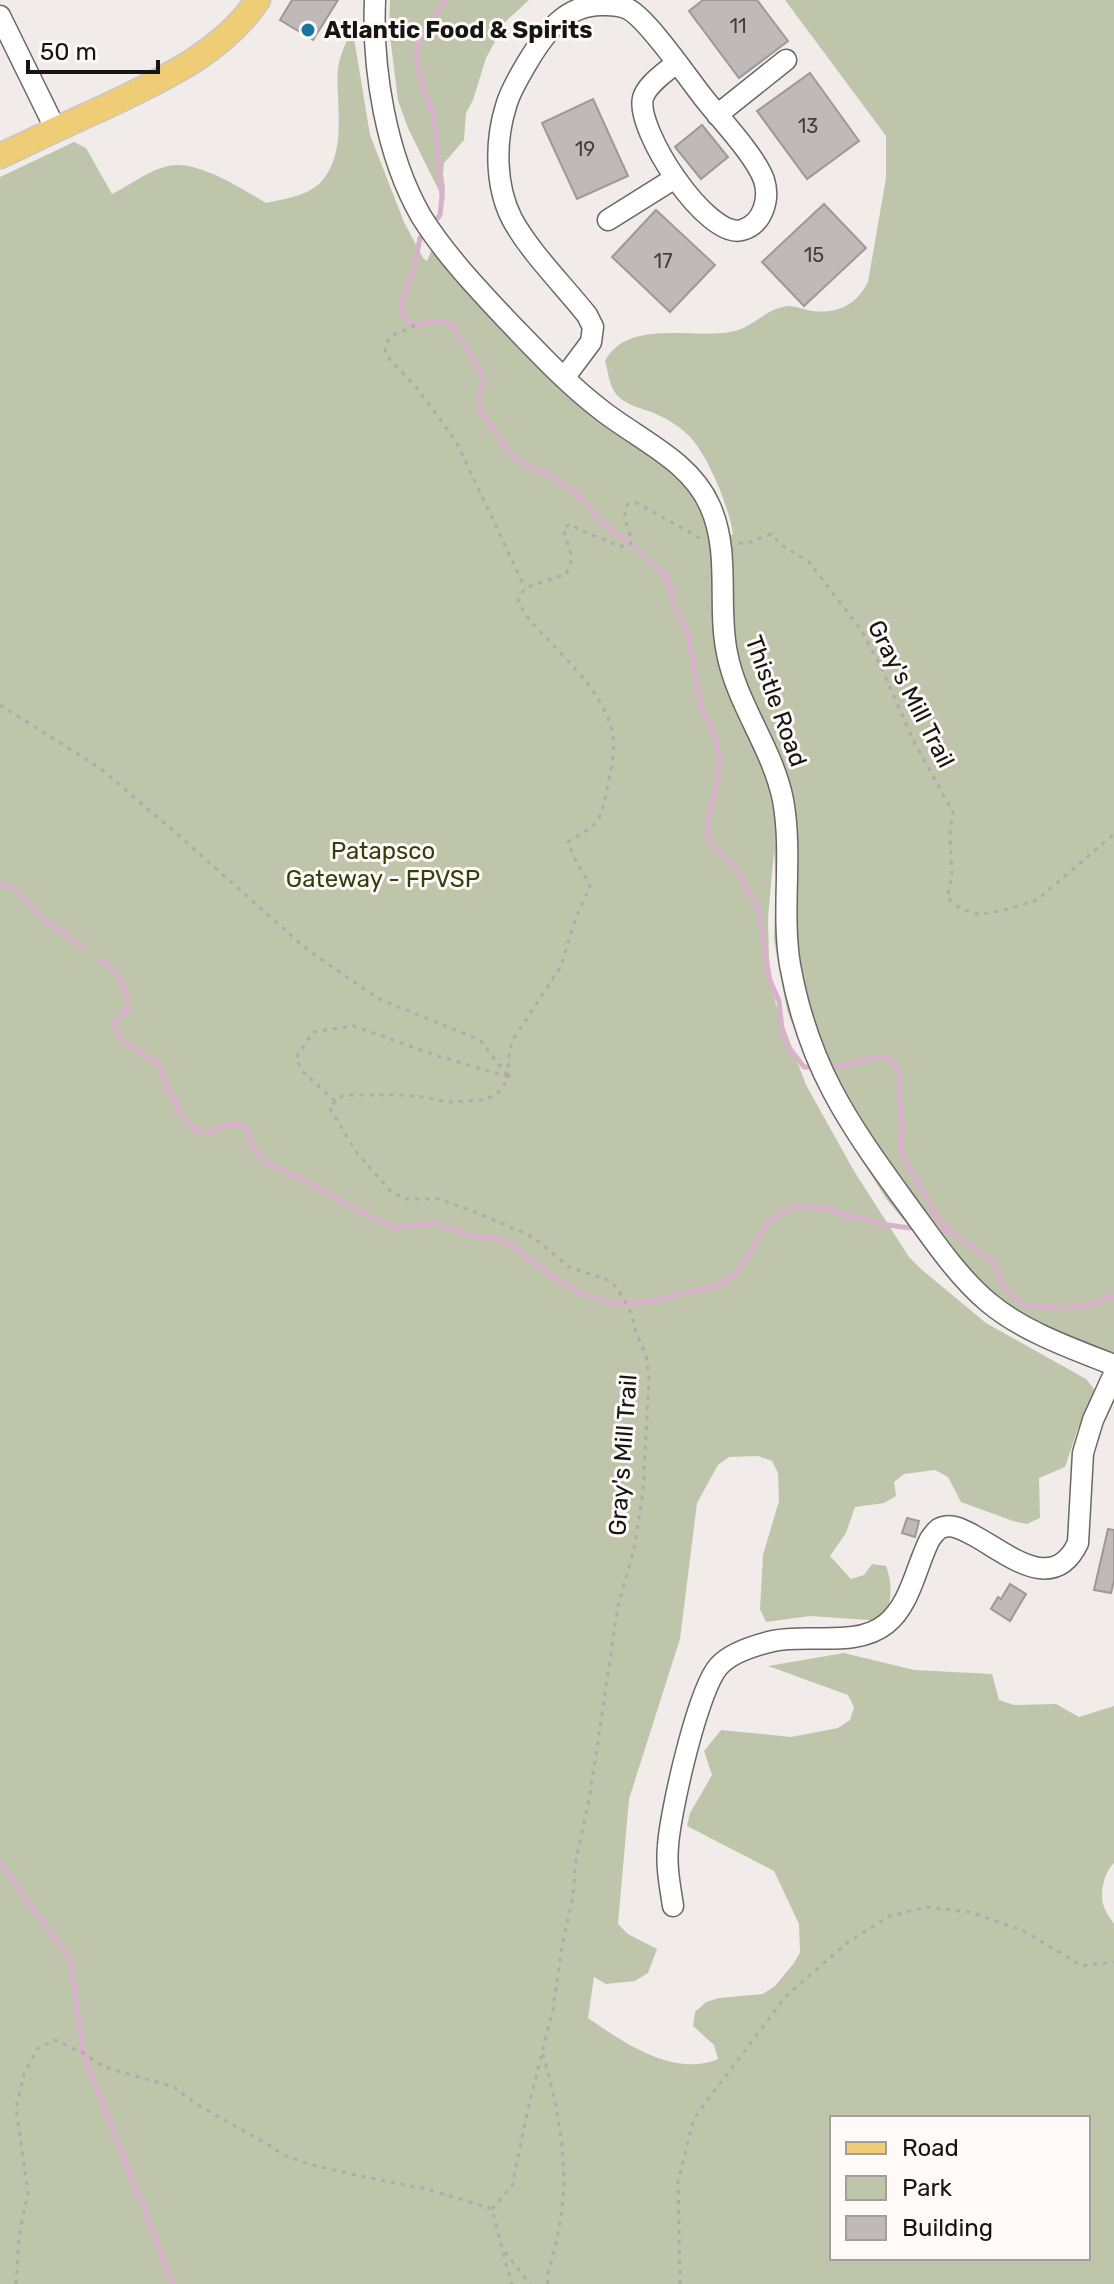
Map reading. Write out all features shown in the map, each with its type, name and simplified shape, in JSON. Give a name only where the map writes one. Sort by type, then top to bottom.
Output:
[{"type":"main road","points":[[0,156],[166,77],[203,55],[229,34],[258,0]]},
{"type":"street","name":"Thistle Road","points":[[375,0],[375,64],[385,110],[410,196],[430,229],[486,298],[547,363],[621,426],[680,466],[699,485],[711,509],[720,533],[727,656],[782,794],[787,828],[786,931],[796,992],[820,1069],[837,1103],[930,1236],[989,1303],[1033,1329],[1114,1365]]},
{"type":"street","points":[[564,378],[591,342],[593,327],[512,219],[498,160],[506,106],[515,83],[542,37],[573,10],[593,4],[629,9],[644,23],[676,63],[748,154],[763,179],[765,209],[755,222],[741,231],[727,229],[714,221],[675,178],[655,145],[644,116],[642,100],[647,89],[676,63]]},
{"type":"street","points":[[0,16],[56,130]]},
{"type":"street","points":[[717,115],[786,60]]},
{"type":"street","points":[[608,220],[675,178]]},
{"type":"street","points":[[673,1906],[667,1873],[674,1807],[703,1693],[716,1669],[723,1661],[740,1652],[770,1642],[792,1638],[848,1637],[885,1625],[899,1612],[930,1539],[944,1526],[956,1527],[1037,1569],[1052,1569],[1062,1564],[1072,1556],[1078,1543],[1083,1453],[1093,1420],[1114,1374]]},
{"type":"path","points":[[415,325],[391,336],[385,354],[416,387],[456,441],[525,588],[518,600],[526,617],[583,678],[604,709],[613,736],[613,763],[602,814],[594,827],[568,842],[572,856],[584,871],[590,887],[575,920],[561,966],[512,1041],[508,1060],[509,1077],[499,1092],[485,1100],[447,1102],[379,1094],[342,1096],[335,1101],[303,1072],[296,1058],[313,1032],[354,1026],[509,1077]]},
{"type":"path","name":"Gray's Mill Trail","points":[[525,588],[566,574],[572,563],[572,553],[564,527],[571,524],[579,531],[619,547],[631,544],[625,516],[628,504],[637,503],[705,540],[746,544],[771,534],[783,546],[809,562],[861,630],[915,744],[953,812],[950,832],[952,875],[947,898],[961,909],[978,914],[1037,900],[1114,834]]},
{"type":"path","points":[[0,705],[100,768],[304,947],[377,998],[480,1040],[509,1077]]},
{"type":"path","name":"Gray's Mill Trail","points":[[335,1101],[329,1107],[336,1119],[357,1153],[391,1192],[406,1199],[440,1199],[487,1217],[533,1237],[569,1267],[611,1281],[632,1315],[646,1355],[649,1379],[643,1491],[634,1550],[618,1606],[590,1795],[576,1860],[573,1896],[543,2051],[564,2175],[561,2221],[548,2284]]},
{"type":"path","points":[[680,2284],[678,2182],[694,2118],[786,1996],[848,1942],[890,1916],[926,1907],[970,1912],[1024,1931],[1082,1966],[1114,1962]]},
{"type":"path","points":[[16,2284],[19,2235],[28,2193],[16,2108],[24,2074],[38,2048],[55,2040],[104,2067],[174,2087],[196,2104],[278,2153],[492,2209]]},
{"type":"path","points":[[492,2209],[512,2186],[543,2051]]},
{"type":"path","points":[[492,2209],[512,2284]]},
{"type":"path","points":[[502,2248],[530,2284]]},
{"type":"green space","points":[[390,0],[529,0],[506,21],[486,58],[466,113],[464,140],[444,163],[444,201],[398,101],[389,28]]},
{"type":"green space","name":"Patapsco Gateway - FPVSP","points":[[785,0],[1114,0],[1114,1372],[954,1280],[887,1200],[832,1114],[812,1075],[787,1010],[774,940],[774,851],[768,918],[769,960],[776,1005],[806,1085],[854,1171],[909,1257],[921,1269],[986,1323],[1086,1379],[1094,1389],[1093,1403],[1078,1428],[1065,1467],[1039,1478],[1040,1518],[1027,1524],[961,1502],[948,1477],[935,1470],[904,1474],[894,1482],[896,1496],[884,1503],[855,1507],[846,1533],[830,1556],[851,1579],[864,1575],[872,1564],[886,1566],[890,1594],[883,1621],[810,1616],[766,1622],[760,1609],[763,1555],[779,1501],[778,1473],[772,1461],[758,1456],[729,1457],[718,1465],[697,1503],[680,1639],[629,1799],[618,1924],[628,1934],[657,1949],[648,1973],[635,1981],[606,1984],[594,1977],[588,2018],[633,2047],[667,2061],[701,2064],[718,2059],[714,2045],[693,2026],[695,2012],[706,2002],[719,1998],[763,1994],[775,1986],[800,1952],[799,1924],[774,1871],[687,1826],[690,1813],[712,1775],[704,1751],[721,1730],[791,1737],[838,1728],[850,1720],[854,1707],[848,1695],[768,1666],[844,1653],[914,1670],[992,1674],[999,1700],[1014,1705],[1056,1704],[1079,1717],[1114,1706],[1114,1863],[1105,1877],[1102,1896],[1114,1924],[1114,2284],[0,2284],[0,177],[74,142],[86,148],[112,194],[154,171],[180,165],[219,177],[266,203],[308,191],[319,184],[334,158],[339,128],[338,68],[352,26],[370,135],[404,222],[423,258],[427,261],[433,246],[557,385],[680,479],[706,513],[712,543],[733,534],[722,495],[702,453],[677,425],[618,396],[605,361],[616,347],[630,339],[666,333],[722,333],[744,328],[781,307],[830,311],[852,302],[868,282],[886,178],[886,136]]},
{"type":"building","name":"Atlantic Food & Spirits","points":[[292,0],[338,0],[313,40],[280,20]]},
{"type":"building","points":[[703,0],[757,0],[788,41],[739,78],[689,11]]},
{"type":"building","points":[[810,73],[859,141],[807,179],[757,111]]},
{"type":"building","points":[[593,99],[628,176],[577,199],[542,123]]},
{"type":"building","points":[[702,125],[728,157],[701,179],[675,147]]},
{"type":"building","points":[[824,204],[866,248],[804,306],[762,262]]},
{"type":"building","points":[[656,210],[715,265],[670,312],[612,257]]},
{"type":"building","points":[[907,1518],[919,1521],[915,1537],[902,1533]]},
{"type":"building","points":[[1108,1529],[1114,1530],[1114,1581],[1111,1593],[1094,1590]]},
{"type":"building","points":[[1010,1584],[1026,1594],[1010,1621],[991,1609]]},
{"type":"waterway","points":[[432,225],[440,215],[442,196],[434,119],[416,56],[419,41],[445,0]]},
{"type":"waterway","points":[[425,232],[420,238],[413,273],[401,304],[405,319],[415,325],[440,321],[452,325],[484,380],[479,409],[515,459],[562,482],[608,528],[635,547],[667,578],[675,608],[688,635],[702,710],[714,733],[719,755],[707,831],[709,840],[736,869],[759,910],[769,978],[779,1001],[787,1045],[804,1067],[815,1067]]},
{"type":"waterway","points":[[0,885],[12,886],[46,921],[85,948]]},
{"type":"waterway","points":[[99,959],[117,974],[125,991],[128,1008],[115,1021],[114,1029],[124,1041],[162,1067],[175,1103],[193,1128],[208,1131],[243,1125],[249,1133],[251,1146],[269,1164],[351,1207],[394,1227],[437,1223],[468,1235],[504,1240],[553,1277],[609,1303],[649,1302],[722,1284],[738,1271],[766,1225],[781,1212],[798,1207],[827,1209],[881,1224],[910,1228]]},
{"type":"waterway","points":[[825,1067],[890,1057],[897,1067],[900,1080],[903,1123],[900,1143],[904,1159],[937,1217],[953,1233],[993,1262],[1010,1294],[1025,1305],[1065,1308],[1085,1306],[1114,1296]]},
{"type":"waterway","points":[[937,1228],[951,1232]]},
{"type":"waterway","points":[[0,1863],[71,1961],[83,2053],[173,2284]]},
{"type":"place","name":"Atlantic Food & Spirits","points":[[308,30]]}]
